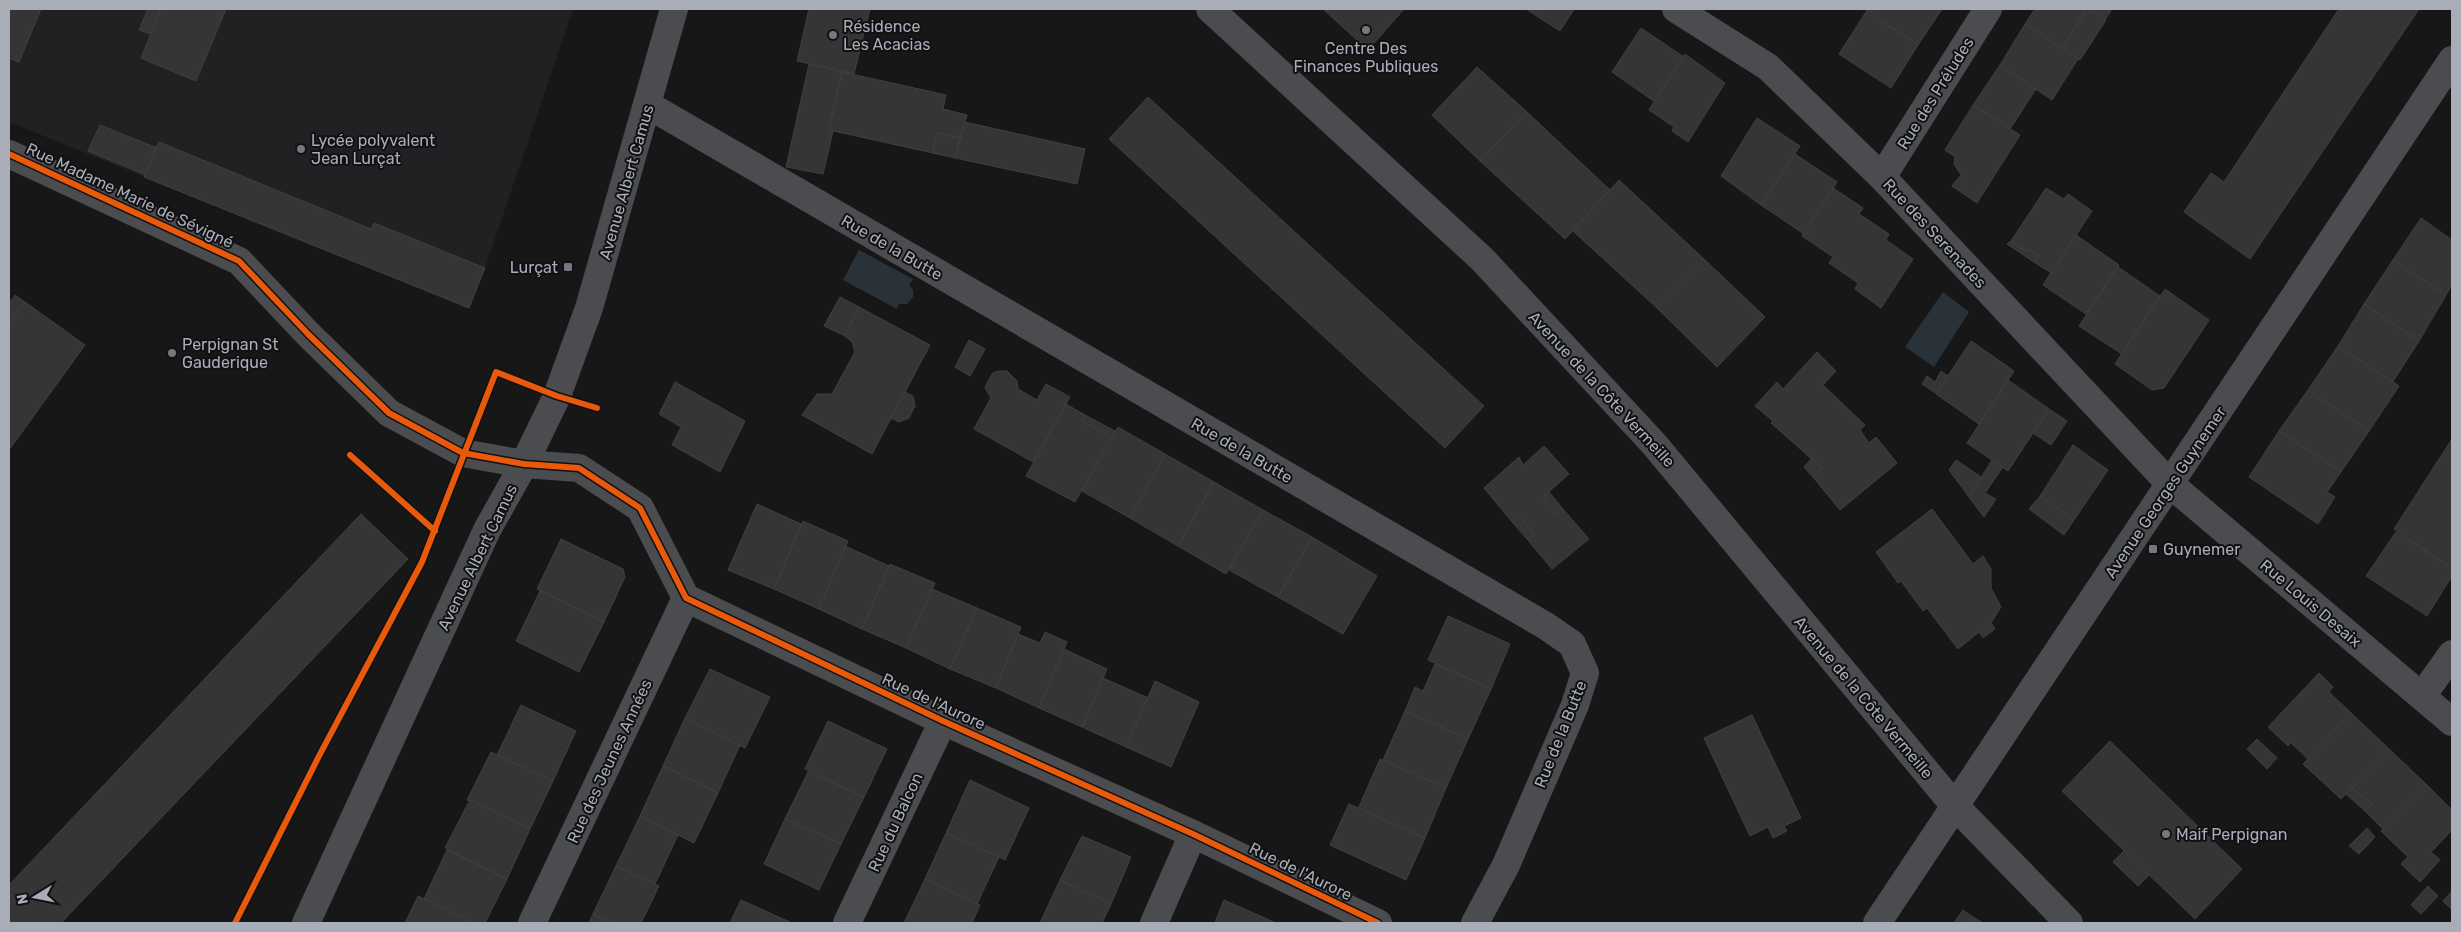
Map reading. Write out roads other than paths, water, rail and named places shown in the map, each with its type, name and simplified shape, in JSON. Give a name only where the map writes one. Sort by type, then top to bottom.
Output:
[{"type":"street","name":"Avenue Albert Camus","points":[[306,923],[486,530],[524,464],[556,396],[590,308],[674,9]]},
{"type":"street","name":"Avenue de la Côte Vermeille","points":[[1210,9],[1482,259],[1654,444],[1954,805],[2069,923]]},
{"type":"street","name":"Rue des Serenades","points":[[1676,9],[1768,67],[1882,176],[2170,484]]},
{"type":"street","name":"Rue des Préludes","points":[[1882,176],[1988,9]]},
{"type":"street","name":"Avenue Georges Guynemer","points":[[1877,923],[2452,60]]},
{"type":"street","name":"Rue de la Butte","points":[[648,105],[1546,626],[1572,644],[1584,673],[1575,705],[1506,865],[1475,923]]},
{"type":"street","name":"Rue Madame Marie de Sévigné","points":[[9,154],[239,261],[308,334],[389,413],[463,453],[524,464]]},
{"type":"street","points":[[524,464],[579,468],[640,508],[686,598]]},
{"type":"street","name":"Rue Louis Desaix","points":[[2170,484],[2452,722]]},
{"type":"street","name":"Rue de l'Aurore","points":[[686,598],[943,721],[1194,834],[1378,923]]},
{"type":"street","name":"Rue des Jeunes Années","points":[[532,923],[686,598]]},
{"type":"street","points":[[2422,696],[2452,654]]},
{"type":"street","name":"Rue du Balcon","points":[[847,923],[943,721]]},
{"type":"street","points":[[1154,923],[1194,834]]},
{"type":"place","name":"Centre Des Finances Publiques","points":[[1366,30]]},
{"type":"place","name":"Résidence Les Acacias","points":[[833,35]]},
{"type":"place","name":"Lycée polyvalent Jean Lurçat","points":[[301,149]]},
{"type":"place","name":"Lurçat","points":[[568,267]]},
{"type":"place","name":"Perpignan St Gauderique","points":[[172,353]]},
{"type":"place","name":"Guynemer","points":[[2153,549]]},
{"type":"place","name":"Maif Perpignan","points":[[2166,834]]}]
